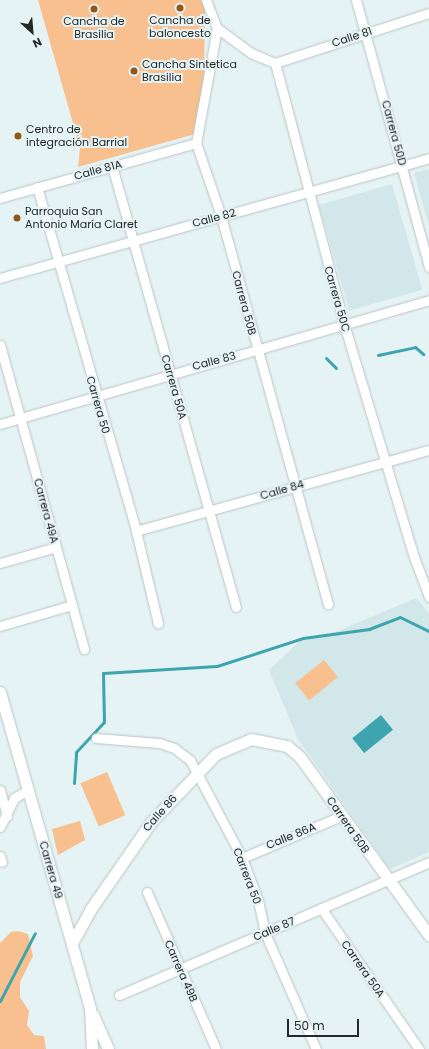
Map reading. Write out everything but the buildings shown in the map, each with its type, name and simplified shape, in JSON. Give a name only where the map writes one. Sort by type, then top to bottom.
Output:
[{"type":"street","name":"Carrera 50B","points":[[206,0],[216,28],[196,143],[221,216],[328,605]]},
{"type":"street","name":"Carrera 50D","points":[[356,0],[403,166],[429,267]]},
{"type":"street","name":"Calle 81","points":[[275,63],[366,32],[429,13]]},
{"type":"street","points":[[216,28],[251,53],[275,63]]},
{"type":"street","name":"Carrera 50C","points":[[275,63],[344,324],[429,597]]},
{"type":"street","name":"Calle 81A","points":[[0,198],[196,143]]},
{"type":"street","name":"Calle 82","points":[[0,278],[429,158]]},
{"type":"street","name":"Carrera 50A","points":[[112,166],[236,607]]},
{"type":"street","name":"Carrera 50","points":[[37,187],[95,396],[136,531],[158,623]]},
{"type":"street","name":"Calle 83","points":[[0,424],[170,373],[257,350],[429,300]]},
{"type":"street","name":"Carrera 49A","points":[[0,345],[84,649]]},
{"type":"street","name":"Calle 84","points":[[136,531],[429,450]]},
{"type":"street","points":[[0,564],[56,547]]},
{"type":"street","points":[[0,626],[72,605]]},
{"type":"street","name":"Carrera 49","points":[[0,692],[90,1008],[92,1049]]},
{"type":"street","name":"Carrera 50","points":[[96,738],[141,741],[174,748],[186,757],[198,773],[242,858],[258,900],[265,932],[316,1049]]},
{"type":"street","name":"Carrera 50B","points":[[251,739],[287,746],[300,757],[387,880],[429,935]]},
{"type":"street","name":"Calle 86","points":[[72,943],[90,910],[140,835],[216,754],[251,739]]},
{"type":"street","points":[[0,790],[7,816]]},
{"type":"street","points":[[0,827],[7,816],[14,798],[28,790]]},
{"type":"street","name":"Calle 86A","points":[[242,858],[341,816]]},
{"type":"street","name":"Calle 87","points":[[119,995],[429,862]]},
{"type":"street","name":"Carrera 49B","points":[[147,892],[216,1049]]},
{"type":"street","name":"Carrera 50A","points":[[321,908],[419,1049]]},
{"type":"street","points":[[64,915],[78,917],[90,910]]},
{"type":"street","points":[[90,1008],[108,1049]]},
{"type":"shaded area","points":[[38,0],[201,0],[205,7],[204,80],[195,134],[78,167],[80,148]]},
{"type":"shaded area","points":[[429,169],[429,227],[414,173]]},
{"type":"shaded area","points":[[392,184],[422,290],[349,311],[319,205]]},
{"type":"shaded area","points":[[416,598],[429,613],[429,852],[390,869],[298,739],[269,670],[303,638],[338,631]]},
{"type":"shaded area","points":[[324,660],[338,677],[309,700],[295,683]]},
{"type":"shaded area","points":[[107,772],[125,815],[99,827],[80,783]]},
{"type":"shaded area","points":[[80,821],[85,840],[58,855],[52,829]]},
{"type":"shaded area","points":[[18,931],[28,934],[33,956],[20,982],[20,997],[29,1011],[27,1025],[34,1035],[44,1036],[46,1049],[0,1049],[0,943],[11,932]]},
{"type":"water","points":[[381,715],[393,730],[364,753],[352,738]]},
{"type":"waterway","points":[[378,355],[415,347],[423,354]]},
{"type":"waterway","points":[[326,358],[336,368]]},
{"type":"waterway","points":[[74,783],[76,752],[104,722],[103,673],[217,666],[303,638],[369,629],[400,617],[429,631]]},
{"type":"waterway","points":[[0,1001],[35,933]]},
{"type":"place","name":"Cancha de baloncesto","points":[[180,8]]},
{"type":"place","name":"Cancha de Brasilia","points":[[94,9]]},
{"type":"place","name":"Cancha Sintetica Brasilia","points":[[134,71]]},
{"type":"place","name":"Centro de integración Barrial","points":[[18,136]]},
{"type":"place","name":"Parroquia San Antonio María Claret","points":[[17,218]]}]
